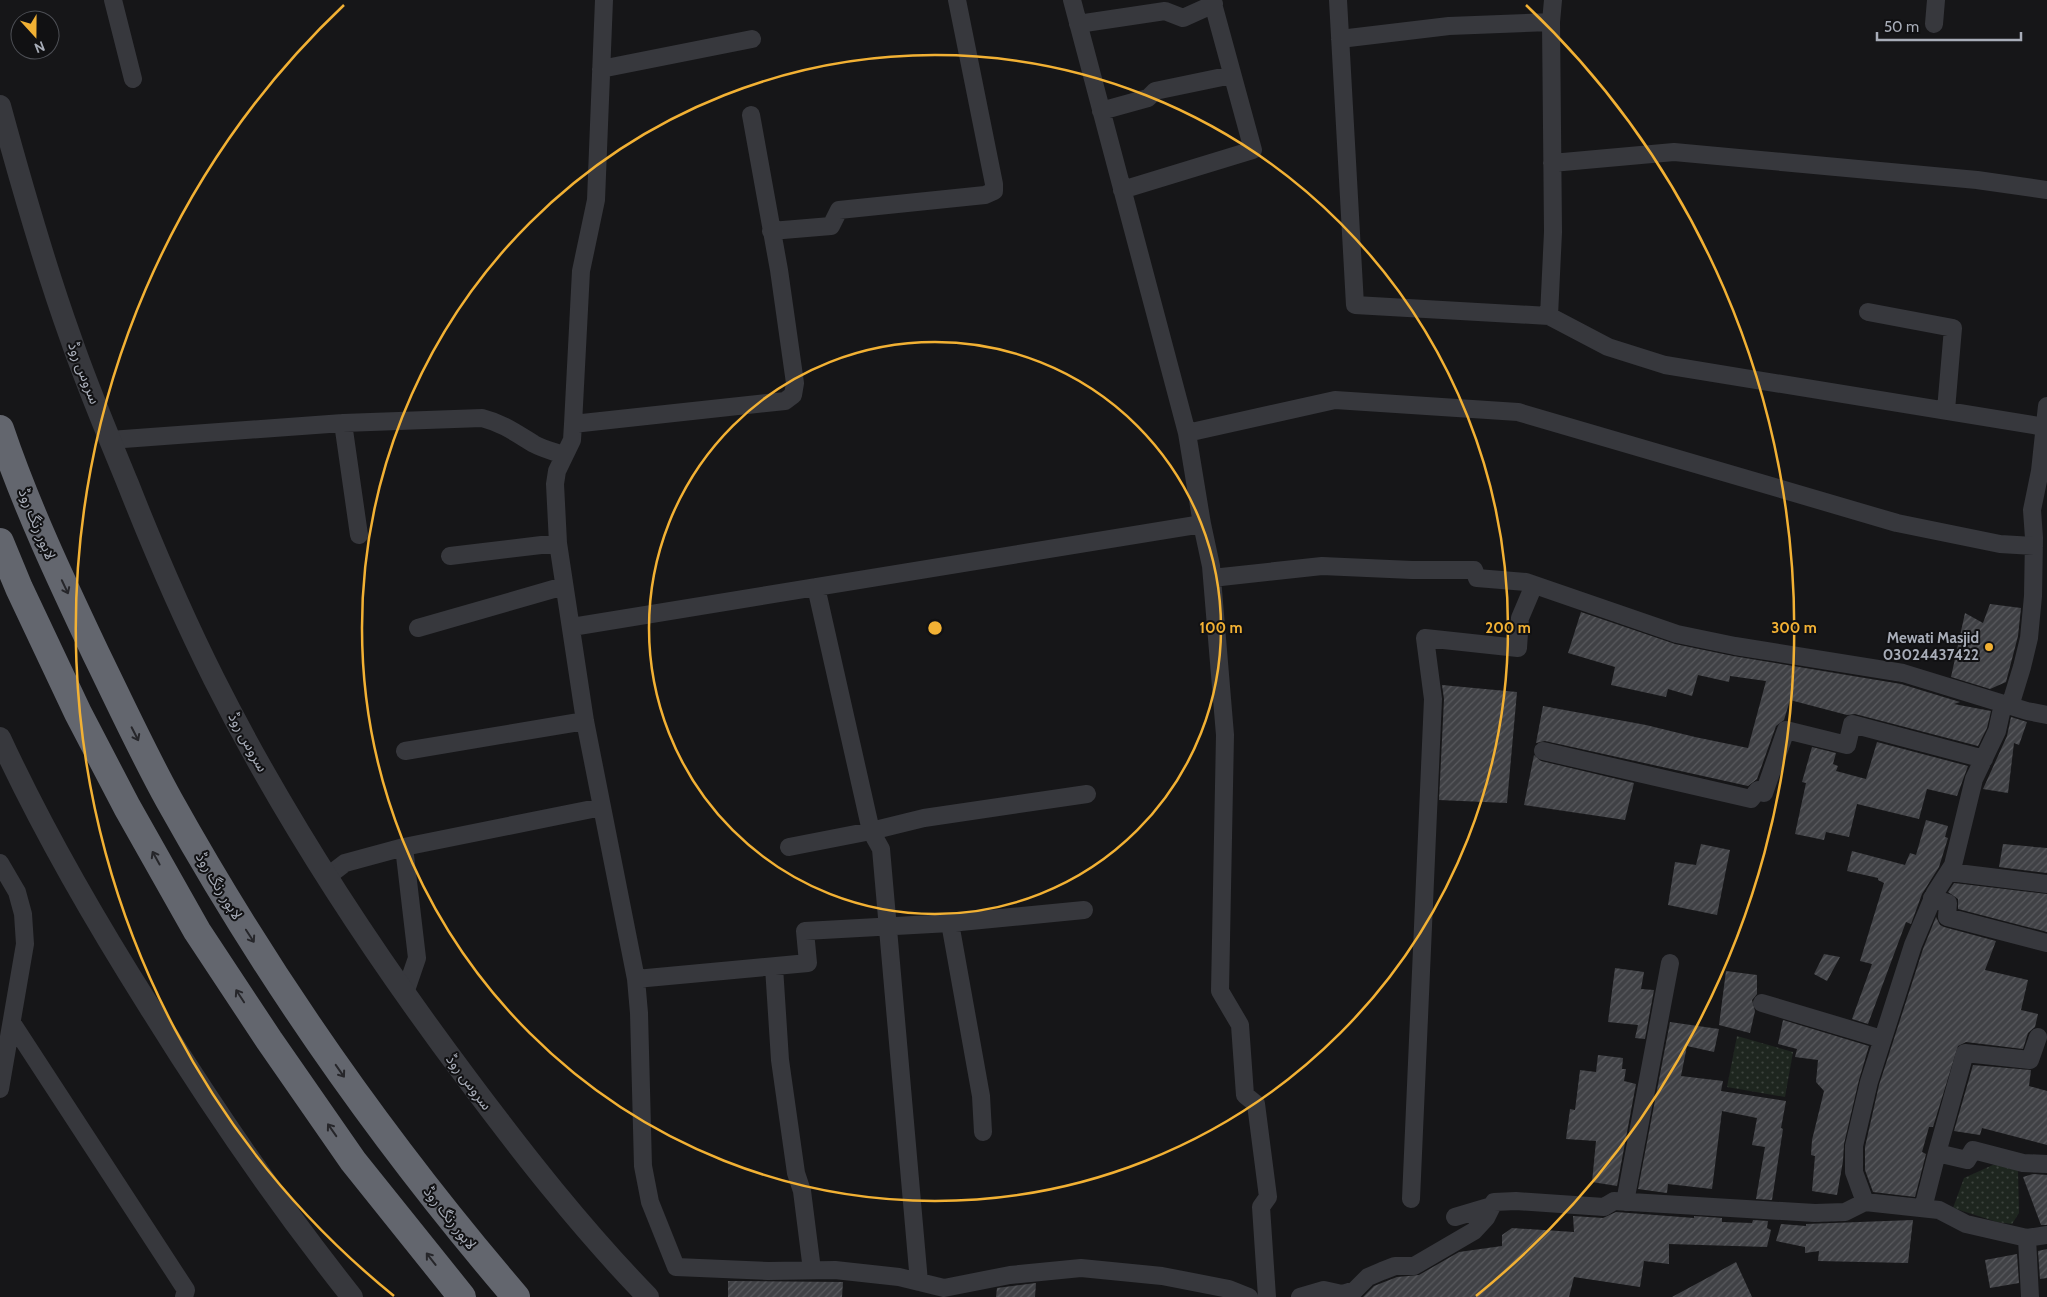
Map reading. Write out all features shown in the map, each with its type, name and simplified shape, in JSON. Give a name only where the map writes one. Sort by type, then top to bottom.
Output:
[{"type":"highway","name":"لاہور رنگ روڈ","points":[[0,429],[8,454],[56,568],[114,690],[168,798],[232,908],[291,1000],[386,1136],[516,1297]]},
{"type":"highway","points":[[0,542],[19,588],[78,714],[127,807],[197,931],[269,1040],[353,1161],[462,1297]]},
{"type":"street","points":[[113,0],[133,79]]},
{"type":"street","points":[[604,0],[596,200],[581,271],[572,440],[556,471],[558,543],[585,721],[636,979],[639,1013],[643,1166],[650,1202],[676,1267],[862,1273],[899,1277],[928,1288],[944,1288],[1010,1275],[1080,1268],[1162,1276],[1229,1289],[1248,1297]]},
{"type":"street","points":[[771,231],[831,226],[839,210],[986,195],[994,191],[957,0]]},
{"type":"street","points":[[1072,0],[1186,433],[1212,578],[1224,735],[1220,991],[1240,1024],[1245,1095],[1256,1104],[1268,1197],[1261,1207],[1268,1297]]},
{"type":"street","points":[[1338,0],[1355,305],[1549,316],[1608,347],[1665,365],[2045,427]]},
{"type":"street","points":[[1549,316],[1553,232],[1551,22],[1553,0]]},
{"type":"street","points":[[1934,24],[1936,0]]},
{"type":"street","points":[[1078,24],[1165,11],[1183,18],[1213,2],[1253,150],[1122,190]]},
{"type":"street","points":[[1340,39],[1449,26],[1551,22]]},
{"type":"street","points":[[601,69],[752,39]]},
{"type":"street","points":[[1101,111],[1148,98],[1154,91],[1232,75]]},
{"type":"street","name":"سروس روڈ","points":[[0,106],[36,233],[69,335],[172,591],[214,681],[256,758],[328,876],[405,994],[522,1152],[573,1214],[648,1297]]},
{"type":"street","points":[[574,424],[785,401],[793,395],[796,383],[779,270],[750,115]]},
{"type":"street","points":[[1552,163],[1674,152],[1977,180],[2047,190]]},
{"type":"street","points":[[1868,312],[1953,328],[1946,410]]},
{"type":"street","points":[[1186,433],[1335,400],[1518,412],[1897,523],[2000,544],[2038,541]]},
{"type":"street","points":[[1865,1202],[1854,1172],[1854,1146],[1869,1082],[1913,945],[1932,898],[1953,865],[1974,779],[1997,731],[2022,667],[2029,638],[2038,541],[2032,510],[2043,472],[2047,406]]},
{"type":"street","points":[[110,440],[343,423],[482,418],[498,422],[535,444],[564,455]]},
{"type":"street","points":[[343,423],[359,536]]},
{"type":"street","points":[[572,627],[1202,524]]},
{"type":"street","points":[[450,556],[558,543]]},
{"type":"street","points":[[1212,578],[1322,566],[1412,570],[1474,570],[1477,578],[1526,582],[1677,634],[1735,646],[1903,673],[2006,705],[2047,715]]},
{"type":"street","points":[[1411,1199],[1433,699],[1425,638],[1518,648],[1520,618],[1534,585]]},
{"type":"street","points":[[418,628],[564,586]]},
{"type":"street","points":[[816,587],[871,832],[881,849],[928,1288]]},
{"type":"street","points":[[405,751],[585,721]]},
{"type":"street","points":[[1543,752],[1750,799],[1758,790],[1764,793],[1786,730],[1847,745],[1852,724],[1984,759]]},
{"type":"street","points":[[0,738],[25,790],[101,930],[186,1065],[261,1176],[352,1297]]},
{"type":"street","points":[[789,847],[871,832],[924,818],[1087,794]]},
{"type":"street","points":[[328,876],[345,863],[404,847],[602,807]]},
{"type":"street","points":[[404,847],[417,958],[405,994]]},
{"type":"street","points":[[0,863],[17,892],[24,921],[26,944],[12,1023],[2,1066],[0,1089]]},
{"type":"street","points":[[1949,872],[2047,884]]},
{"type":"street","points":[[1932,898],[1948,903],[1947,917],[2047,943]]},
{"type":"street","points":[[636,979],[808,963],[805,931],[950,923],[1084,910]]},
{"type":"street","points":[[950,923],[981,1096],[983,1132]]},
{"type":"street","points":[[1626,1202],[1670,963]]},
{"type":"street","points":[[774,967],[780,1060],[796,1173],[802,1190],[812,1270]]},
{"type":"street","points":[[1762,1003],[1882,1039]]},
{"type":"street","points":[[12,1023],[186,1290],[184,1297]]},
{"type":"street","points":[[1923,1208],[1965,1053],[2030,1060],[2038,1038]]},
{"type":"street","points":[[1937,1154],[1967,1160],[1973,1150],[2024,1164],[2047,1164]]},
{"type":"street","points":[[1300,1297],[1324,1290],[1342,1294],[1355,1290],[1368,1277],[1382,1271],[1395,1266],[1414,1266],[1474,1231],[1486,1218],[1494,1202],[1516,1201],[1604,1207],[1614,1201],[1822,1213],[1845,1212],[1865,1202],[1939,1210],[1966,1224],[2027,1238],[2047,1235]]},
{"type":"street","points":[[1455,1218],[1492,1206]]},
{"type":"street","points":[[2027,1238],[2030,1297]]},
{"type":"shaded area","points":[[1737,1036],[1793,1052],[1785,1097],[1727,1087]]},
{"type":"shaded area","points":[[1995,1164],[2018,1169],[2019,1213],[2012,1224],[1997,1222],[1953,1208],[1964,1178]]},
{"type":"building","name":"Mewati Masjid 03024437422","points":[[1990,604],[2021,608],[2018,636],[2006,682],[1990,689],[1951,677],[1965,613],[1983,623]]},
{"type":"building","points":[[1581,612],[1675,644],[1733,656],[1901,684],[1960,702],[1954,704],[1991,711],[1987,728],[1978,746],[1855,714],[1847,715],[1790,700],[1784,720],[1776,726],[1757,779],[1748,786],[1545,741],[1536,743],[1543,706],[1646,725],[1748,748],[1766,681],[1730,676],[1729,682],[1698,675],[1692,696],[1668,689],[1666,697],[1611,685],[1615,667],[1568,653]]},
{"type":"building","points":[[1442,685],[1517,692],[1507,803],[1439,800],[1444,699]]},
{"type":"building","points":[[2011,717],[2027,722],[2019,745],[2014,743],[2008,793],[1983,789],[2007,736]]},
{"type":"building","points":[[1877,742],[1968,766],[1957,796],[1927,789],[1919,819],[1857,804],[1849,837],[1826,832],[1824,840],[1795,834],[1806,783],[1802,782],[1812,747],[1836,753],[1833,764],[1838,766],[1836,771],[1866,779]]},
{"type":"building","points":[[1534,755],[1541,761],[1634,783],[1625,820],[1524,805]]},
{"type":"building","points":[[1926,820],[1948,826],[1945,837],[1948,838],[1939,867],[1922,894],[1911,924],[1906,922],[1868,1024],[1852,1019],[1872,964],[1860,961],[1884,883],[1878,880],[1878,878],[1847,871],[1852,851],[1905,865],[1910,853],[1916,855]]},
{"type":"building","points":[[1701,844],[1730,850],[1717,915],[1668,905],[1675,862],[1696,865]]},
{"type":"building","points":[[2003,844],[2047,848],[2047,873],[1999,867]]},
{"type":"building","points":[[1954,883],[2047,894],[2047,932],[1958,909],[1958,899],[1948,892]]},
{"type":"building","points":[[1936,917],[1940,925],[1944,927],[1996,941],[1985,970],[2028,980],[2021,1010],[2038,1014],[2035,1027],[2028,1033],[2023,1049],[1966,1042],[1958,1046],[1933,1127],[1929,1127],[1922,1152],[1926,1154],[1915,1197],[1873,1192],[1865,1170],[1865,1147],[1879,1085],[1923,949]]},
{"type":"building","points":[[1824,954],[1840,957],[1827,981],[1814,974]]},
{"type":"building","points":[[1615,968],[1644,972],[1641,989],[1654,990],[1645,1039],[1635,1038],[1638,1025],[1608,1022]]},
{"type":"building","points":[[1726,971],[1757,975],[1757,994],[1752,1000],[1755,1011],[1750,1033],[1719,1025]]},
{"type":"building","points":[[1783,1020],[1869,1046],[1844,1144],[1837,1195],[1812,1191],[1815,1156],[1811,1155],[1812,1140],[1824,1091],[1816,1082],[1818,1060],[1795,1057],[1797,1049],[1778,1044]]},
{"type":"building","points":[[1670,1022],[1719,1029],[1714,1052],[1687,1046],[1681,1076],[1723,1081],[1721,1091],[1786,1101],[1772,1200],[1756,1199],[1765,1147],[1752,1145],[1757,1118],[1722,1111],[1712,1189],[1668,1184],[1667,1193],[1638,1189]]},
{"type":"building","points":[[1598,1055],[1623,1058],[1622,1069],[1626,1069],[1624,1081],[1636,1084],[1617,1186],[1592,1182],[1596,1141],[1566,1139],[1570,1109],[1575,1110],[1580,1070],[1596,1072]]},
{"type":"building","points":[[1973,1065],[2031,1070],[2029,1086],[2047,1091],[2047,1145],[1982,1128],[1980,1135],[1954,1131]]},
{"type":"building","points":[[2033,1174],[2047,1175],[2047,1225],[2041,1225],[2023,1177]]},
{"type":"building","points":[[1616,1212],[1694,1218],[1694,1216],[1722,1218],[1722,1222],[1752,1223],[1753,1220],[1768,1221],[1767,1228],[1771,1230],[1767,1247],[1669,1244],[1669,1264],[1644,1261],[1640,1287],[1574,1277],[1569,1297],[1363,1297],[1374,1286],[1397,1277],[1419,1275],[1459,1252],[1502,1246],[1502,1235],[1512,1228],[1574,1232],[1573,1216],[1603,1218]]},
{"type":"building","points":[[1913,1220],[1908,1263],[1818,1261],[1819,1251],[1805,1253],[1805,1247],[1776,1241],[1781,1224],[1806,1226],[1806,1224]]},
{"type":"building","points":[[2047,1249],[2047,1278],[2040,1279],[2038,1251]]},
{"type":"building","points":[[2017,1254],[2019,1283],[1990,1288],[1985,1260]]},
{"type":"building","points":[[1736,1262],[1752,1297],[1672,1297],[1709,1277]]},
{"type":"building","points":[[728,1281],[843,1282],[842,1297],[728,1297]]},
{"type":"building","points":[[1036,1283],[1035,1297],[996,1297],[997,1288]]},
{"type":"place","name":"Mewati Masjid 03024437422","points":[[1989,647]]}]
